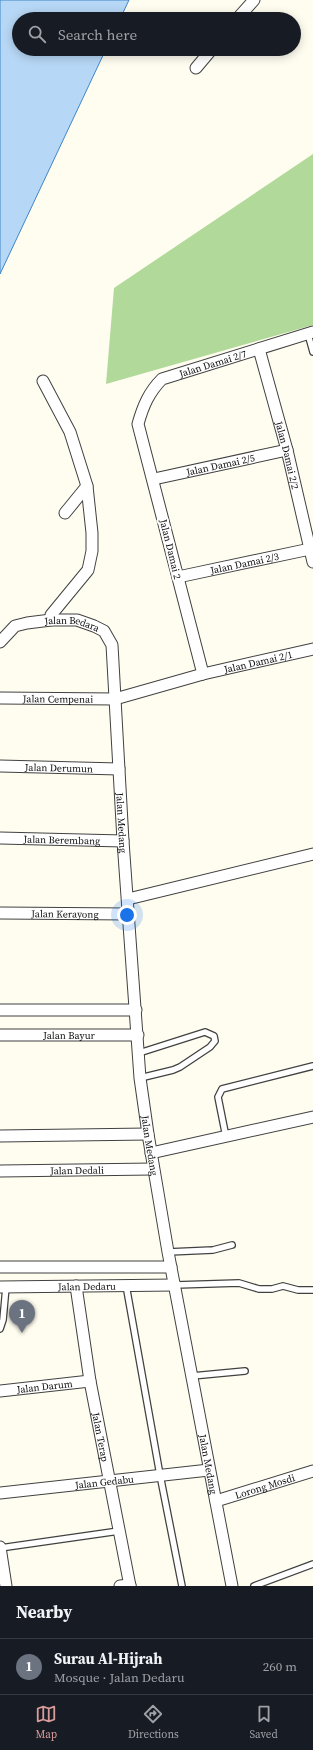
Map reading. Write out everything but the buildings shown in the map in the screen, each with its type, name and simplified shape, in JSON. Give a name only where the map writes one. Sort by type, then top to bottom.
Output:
[{"type":"street","points":[[243,12],[254,0]]},
{"type":"street","points":[[196,68],[206,56]]},
{"type":"street","name":"Jalan Damai 2/7","points":[[138,424],[143,406],[151,392],[162,379],[311,333]]},
{"type":"street","name":"Jalan Damai 2/2","points":[[259,349],[309,525],[310,549],[313,562]]},
{"type":"street","points":[[43,380],[70,432],[87,486],[92,534],[92,552],[88,570],[51,615],[52,620]]},
{"type":"street","name":"Jalan Damai 2","points":[[138,424],[154,479],[203,674]]},
{"type":"street","name":"Jalan Damai 2/5","points":[[154,479],[287,450]]},
{"type":"street","points":[[65,513],[87,486]]},
{"type":"street","name":"Jalan Damai 2/3","points":[[178,578],[310,549]]},
{"type":"street","name":"Jalan Bedara","points":[[0,642],[15,626],[27,623],[52,620],[77,620],[94,626],[104,631],[112,645],[115,699]]},
{"type":"street","name":"Jalan Damai 2/1","points":[[115,699],[203,674],[313,649]]},
{"type":"street","name":"Jalan Cempenai","points":[[0,698],[115,699]]},
{"type":"street","name":"Jalan Medang","points":[[115,699],[123,841],[140,1078],[168,1252],[232,1586]]},
{"type":"street","name":"Jalan Derumun","points":[[0,766],[119,769]]},
{"type":"street","name":"Jalan Berembang","points":[[0,838],[123,841]]},
{"type":"street","points":[[128,899],[313,854]]},
{"type":"street","name":"Jalan Kerayong","points":[[0,913],[129,914]]},
{"type":"street","points":[[0,1010],[136,1010]]},
{"type":"street","name":"Jalan Bayur","points":[[0,1036],[138,1035]]},
{"type":"street","points":[[151,1153],[313,1117]]},
{"type":"street","points":[[0,1136],[148,1134]]},
{"type":"street","name":"Jalan Dedali","points":[[0,1171],[154,1168]]},
{"type":"street","name":"Jalan Dedaru","points":[[0,1267],[171,1267]]},
{"type":"street","name":"Jalan Dedaru","points":[[3,1287],[175,1285]]},
{"type":"street","name":"Jalan Terap","points":[[76,1286],[90,1381],[119,1531],[127,1586]]},
{"type":"street","name":"Jalan Darum","points":[[0,1391],[90,1381]]},
{"type":"street","name":"Jalan Gedabu","points":[[0,1493],[209,1470]]},
{"type":"street","name":"Lorong Mosdi","points":[[216,1501],[313,1471]]},
{"type":"street","points":[[0,1548],[6,1586]]},
{"type":"lane","points":[[311,333],[313,352]]},
{"type":"lane","points":[[139,1052],[205,1032],[214,1036],[215,1041],[210,1047],[180,1067],[140,1078]]},
{"type":"lane","points":[[226,1137],[218,1097],[222,1089],[313,1066]]},
{"type":"lane","points":[[168,1252],[213,1250],[232,1244]]},
{"type":"lane","points":[[175,1285],[239,1283],[259,1289],[272,1289],[283,1286],[298,1290],[313,1290]]},
{"type":"lane","points":[[126,1286],[160,1475],[182,1586]]},
{"type":"lane","points":[[0,1329],[3,1287]]},
{"type":"lane","points":[[192,1376],[245,1372]]},
{"type":"lane","points":[[0,1548],[119,1531]]},
{"type":"lane","points":[[254,1586],[313,1564]]},
{"type":"green space","points":[[313,154],[313,325],[106,384],[114,288]]},
{"type":"water","points":[[0,0],[129,0],[123,12],[12,12],[12,56],[103,56],[0,274]]},
{"type":"place","name":"Surau Al-Hijrah","points":[[22,1333]]}]
